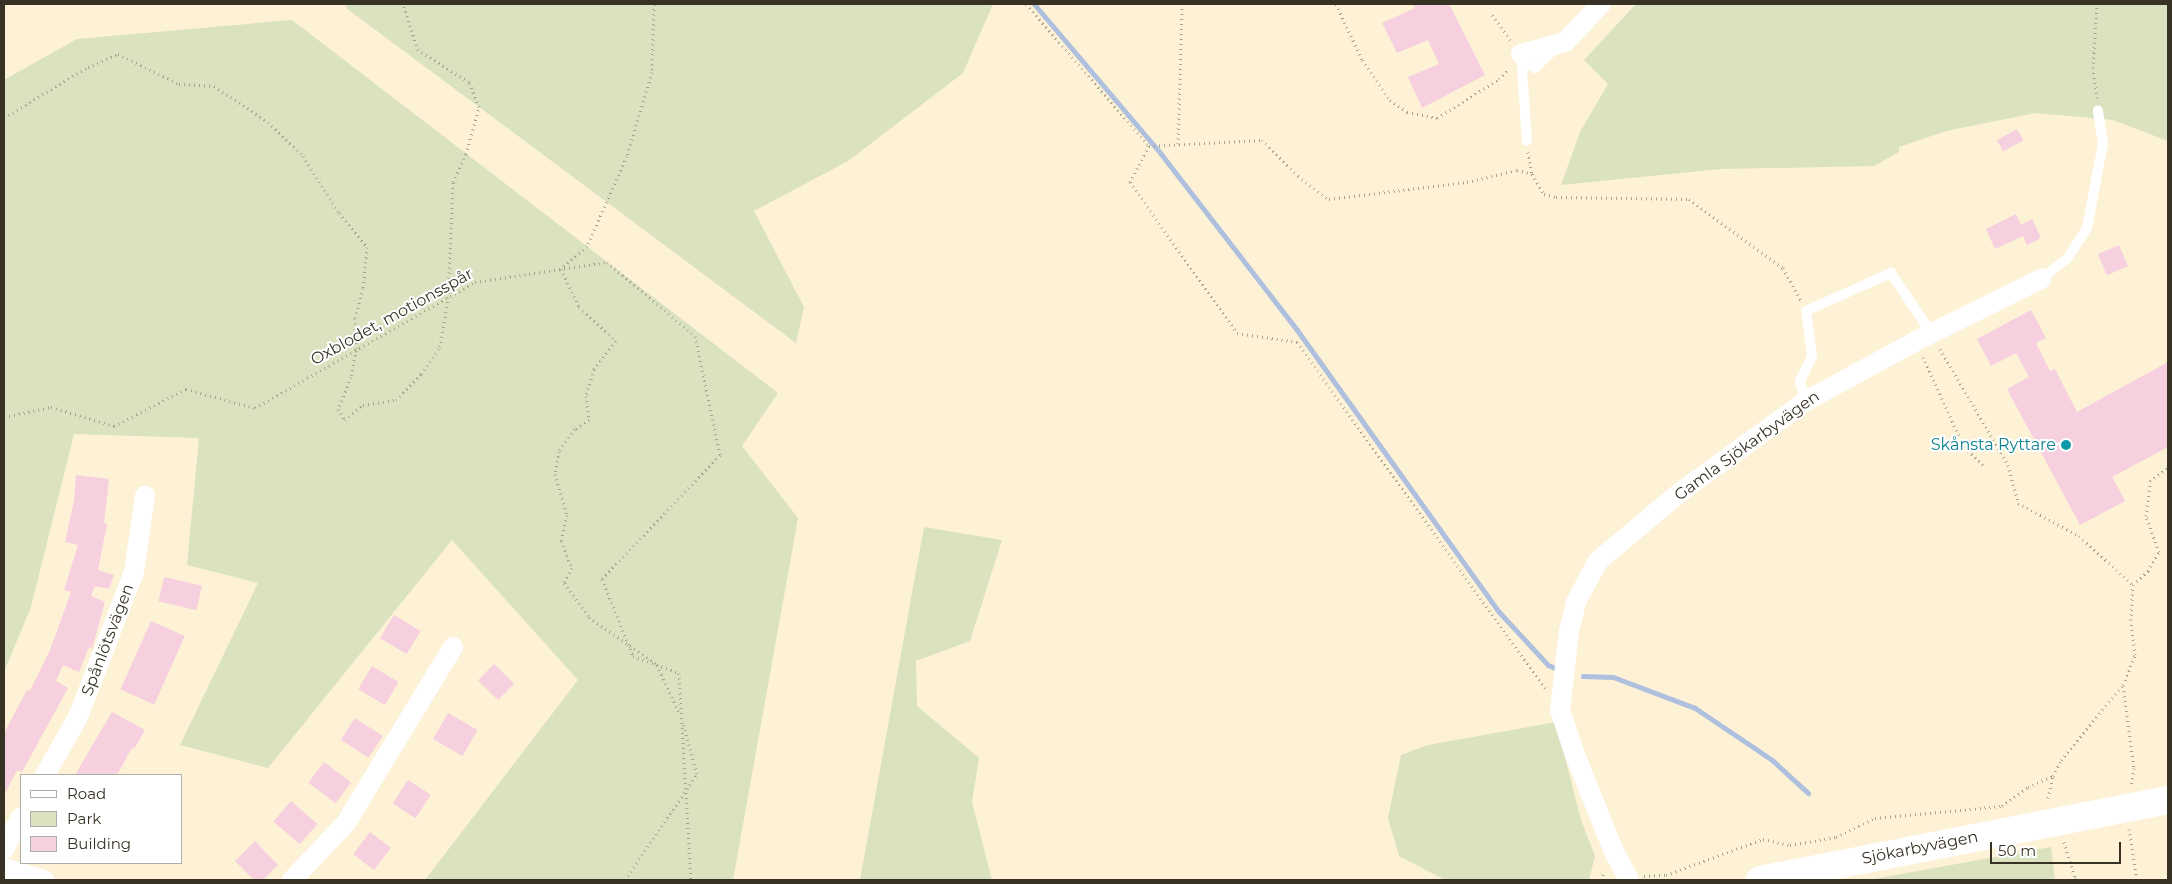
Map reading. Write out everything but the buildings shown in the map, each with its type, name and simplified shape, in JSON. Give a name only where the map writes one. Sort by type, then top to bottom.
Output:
[{"type":"street","points":[[1523,56],[1565,42],[1601,4]]},
{"type":"street","name":"Gamla Sjökarbyvägen","points":[[1629,880],[1582,772],[1560,710],[1569,631],[1576,602],[1598,561],[1679,493],[1806,401],[1924,337],[2041,279]]},
{"type":"street","name":"Spånlötsvägen","points":[[46,774],[78,717],[134,572],[145,496]]},
{"type":"street","points":[[292,880],[346,823],[454,647]]},
{"type":"street","name":"Sjökarbyvägen","points":[[1760,880],[2168,800]]},
{"type":"street","points":[[4,848],[20,820]]},
{"type":"street","points":[[4,868],[44,880]]},
{"type":"lane","points":[[1523,56],[1526,141]]},
{"type":"lane","name":"Gamla Sjökarbyvägen","points":[[2041,279],[2067,259],[2087,228],[2103,143],[2098,110]]},
{"type":"lane","points":[[1806,401],[1800,381],[1812,356],[1806,311],[1892,273],[1924,337]]},
{"type":"path","points":[[4,118],[88,67],[118,54],[178,84],[214,86],[268,122],[303,156],[339,213],[367,247],[364,288],[355,318],[356,350],[351,376],[338,409],[345,420],[363,405],[396,400],[421,374],[440,347],[448,298],[448,236],[453,182],[466,154],[479,107],[469,82],[418,50],[403,4]]},
{"type":"path","points":[[625,880],[698,774],[681,718],[657,665],[590,617],[564,584],[572,568],[561,541],[567,515],[555,474],[560,451],[575,429],[589,418],[586,396],[594,369],[616,341],[579,307],[560,269],[586,246],[627,156],[652,72],[654,4]]},
{"type":"path","points":[[1026,4],[1149,146]]},
{"type":"path","points":[[1336,4],[1362,60],[1390,100],[1407,112],[1425,118],[1437,118],[1499,79],[1523,56],[1492,15]]},
{"type":"path","points":[[2097,4],[2093,68],[2098,110]]},
{"type":"path","points":[[1178,144],[1182,7]]},
{"type":"path","points":[[1149,146],[1262,140],[1298,176],[1329,199],[1467,182],[1517,170],[1532,174]]},
{"type":"path","points":[[1526,141],[1532,174],[1544,194],[1556,197],[1689,199],[1782,268],[1806,311]]},
{"type":"path","points":[[1149,146],[1130,182],[1238,333],[1297,342],[1560,710]]},
{"type":"path","name":"Oxblodet, motionsspår","points":[[4,417],[51,407],[114,426],[186,389],[255,408],[475,282],[607,262],[695,336],[720,455],[602,579],[632,656],[679,673],[691,880]]},
{"type":"path","points":[[1924,337],[1964,447],[1983,465]]},
{"type":"path","points":[[1924,337],[2008,466],[2018,503],[2079,536],[2133,585]]},
{"type":"path","points":[[2048,798],[2052,776],[2061,760],[2123,685],[2135,655],[2131,620],[2133,585],[2148,572],[2159,552],[2146,516],[2150,481],[2168,468]]},
{"type":"path","points":[[2123,685],[2134,768],[2124,809],[2135,853],[2137,880]]},
{"type":"path","points":[[1629,880],[1666,875],[1762,839],[1790,845],[1836,836],[1875,818],[2002,806],[2028,787],[2052,776]]},
{"type":"path","points":[[2062,834],[2075,878],[2078,880]]},
{"type":"green space","points":[[347,4],[993,4],[963,73],[848,161],[754,211],[804,307],[796,343],[346,8]]},
{"type":"green space","points":[[1636,4],[2168,4],[2168,141],[2113,120],[2035,113],[1946,131],[1899,147],[1899,152],[1874,166],[1721,169],[1561,185],[1580,132],[1608,84],[1584,60]]},
{"type":"green space","points":[[292,20],[778,393],[742,446],[798,518],[733,880],[425,880],[578,680],[452,540],[268,768],[180,745],[258,583],[187,565],[199,438],[74,434],[31,607],[4,672],[4,80],[77,39]]},
{"type":"green space","points":[[924,527],[1002,540],[970,641],[916,661],[917,706],[979,758],[972,802],[992,880],[860,880]]},
{"type":"green space","points":[[1556,722],[1581,820],[1595,856],[1589,880],[1445,880],[1399,856],[1388,818],[1401,755],[1428,745]]},
{"type":"green space","points":[[2051,847],[2055,880],[1868,880]]},
{"type":"waterway","points":[[1034,4],[1161,154],[1297,330],[1499,612],[1548,665],[1557,669]]},
{"type":"waterway","points":[[1583,676],[1613,677],[1695,708],[1772,760],[1808,793]]},
{"type":"place","name":"Skånsta Ryttare","points":[[2066,445]]}]
